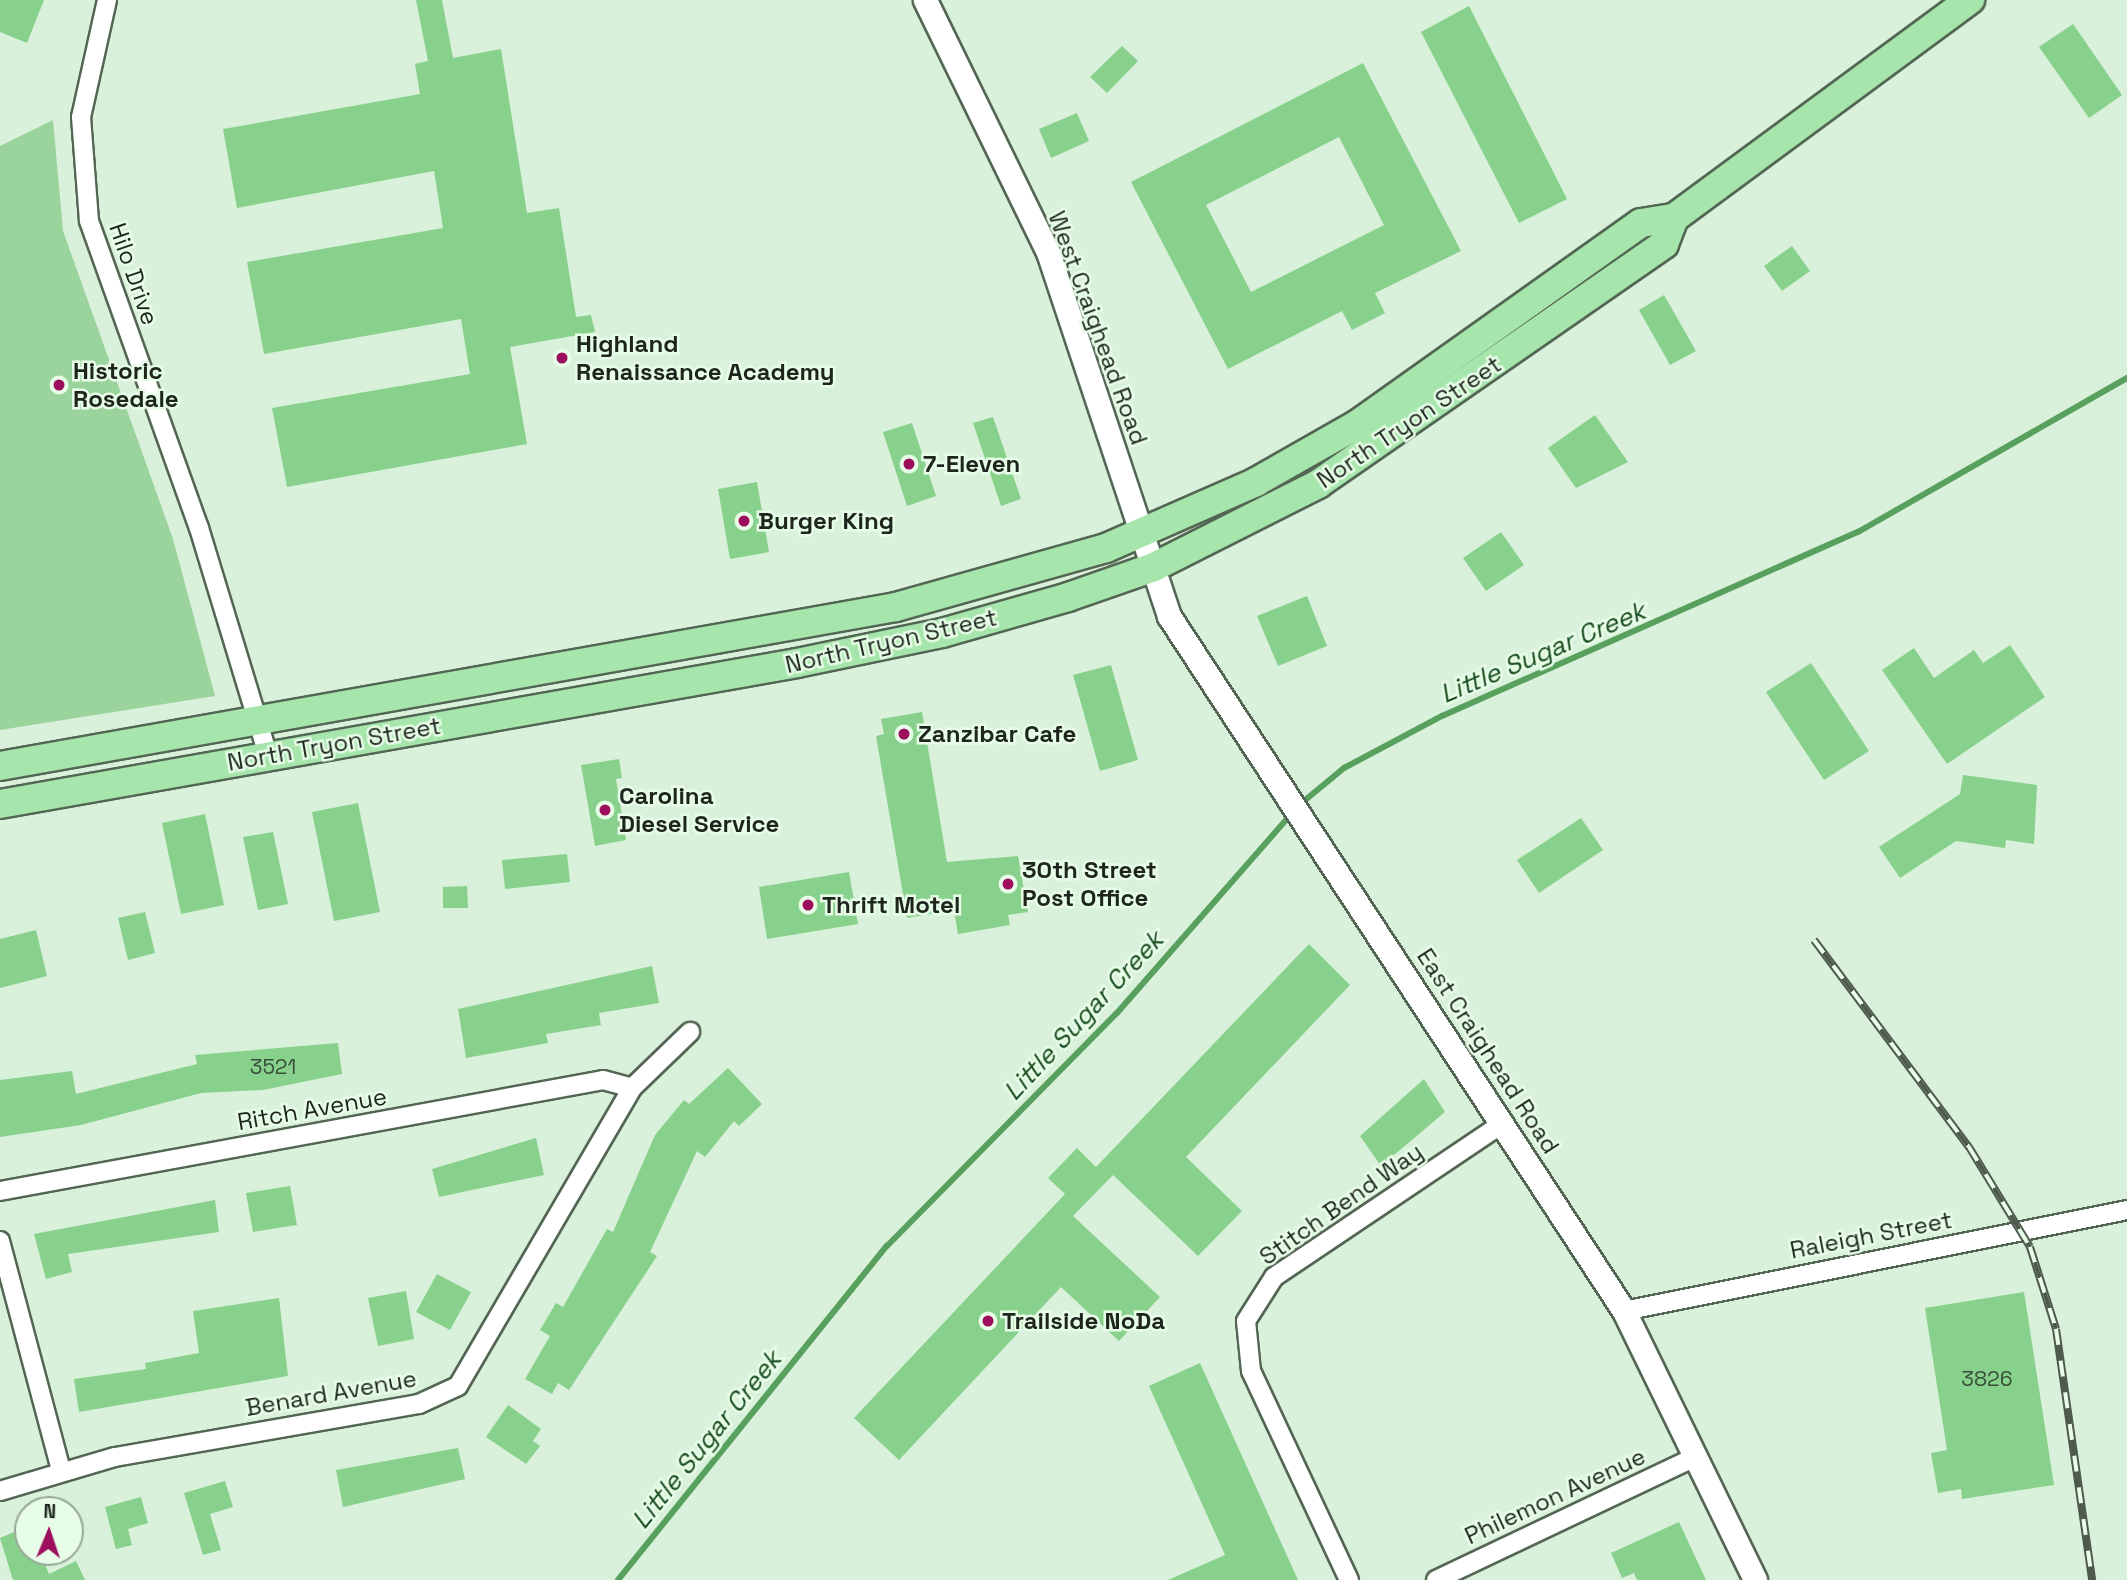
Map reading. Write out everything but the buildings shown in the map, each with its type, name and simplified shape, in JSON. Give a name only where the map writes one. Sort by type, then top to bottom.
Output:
[{"type":"main road","name":"North Tryon Street","points":[[0,766],[896,607],[1143,533],[1256,482],[1358,424],[1641,223],[1674,218],[1970,0]]},
{"type":"main road","name":"North Tryon Street","points":[[0,804],[916,639],[1154,566],[1277,507],[1406,428],[1664,244],[1674,218]]},
{"type":"street","name":"Hilo Drive","points":[[107,0],[81,117],[89,221],[199,528],[268,755]]},
{"type":"street","name":"West Craighead Road","points":[[925,0],[1048,252],[1154,566]]},
{"type":"street","name":"East Craighead Road","points":[[1154,566],[1169,616],[1624,1311],[1755,1580]]},
{"type":"street","name":"Benard Avenue","points":[[0,1491],[61,1470],[418,1404],[458,1386],[632,1088],[690,1032]]},
{"type":"street","name":"Ritch Avenue","points":[[0,1191],[603,1080],[632,1088]]},
{"type":"street","name":"Stitch Bend Way","points":[[1349,1580],[1251,1371],[1246,1321],[1274,1277],[1503,1123]]},
{"type":"street","name":"Raleigh Street","points":[[1624,1311],[2127,1210]]},
{"type":"street","points":[[0,1241],[61,1470]]},
{"type":"street","name":"Philemon Avenue","points":[[1436,1580],[1695,1457]]},
{"type":"green space","name":"Historic Rosedale","points":[[53,120],[63,231],[173,539],[215,696],[0,730],[0,146]]},
{"type":"waterway","name":"Little Sugar Creek","points":[[1298,806],[1344,768],[1442,716],[1858,532],[2127,378]]},
{"type":"waterway","name":"Little Sugar Creek","points":[[618,1580],[887,1246],[1117,1013],[1291,814]]},
{"type":"railway","points":[[1814,940],[1969,1147],[2030,1247],[2056,1329],[2092,1580]]},
{"type":"place","name":"Highland Renaissance Academy","points":[[562,358]]},
{"type":"place","name":"Historic Rosedale","points":[[59,385]]},
{"type":"place","name":"7-Eleven","points":[[909,464]]},
{"type":"place","name":"Burger King","points":[[744,521]]},
{"type":"place","name":"Zanzibar Cafe","points":[[904,734]]},
{"type":"place","name":"Carolina Diesel Service","points":[[605,810]]},
{"type":"place","name":"30th Street Post Office","points":[[1008,884]]},
{"type":"place","name":"Thrift Motel","points":[[808,905]]},
{"type":"place","name":"Trailside NoDa","points":[[988,1321]]}]
